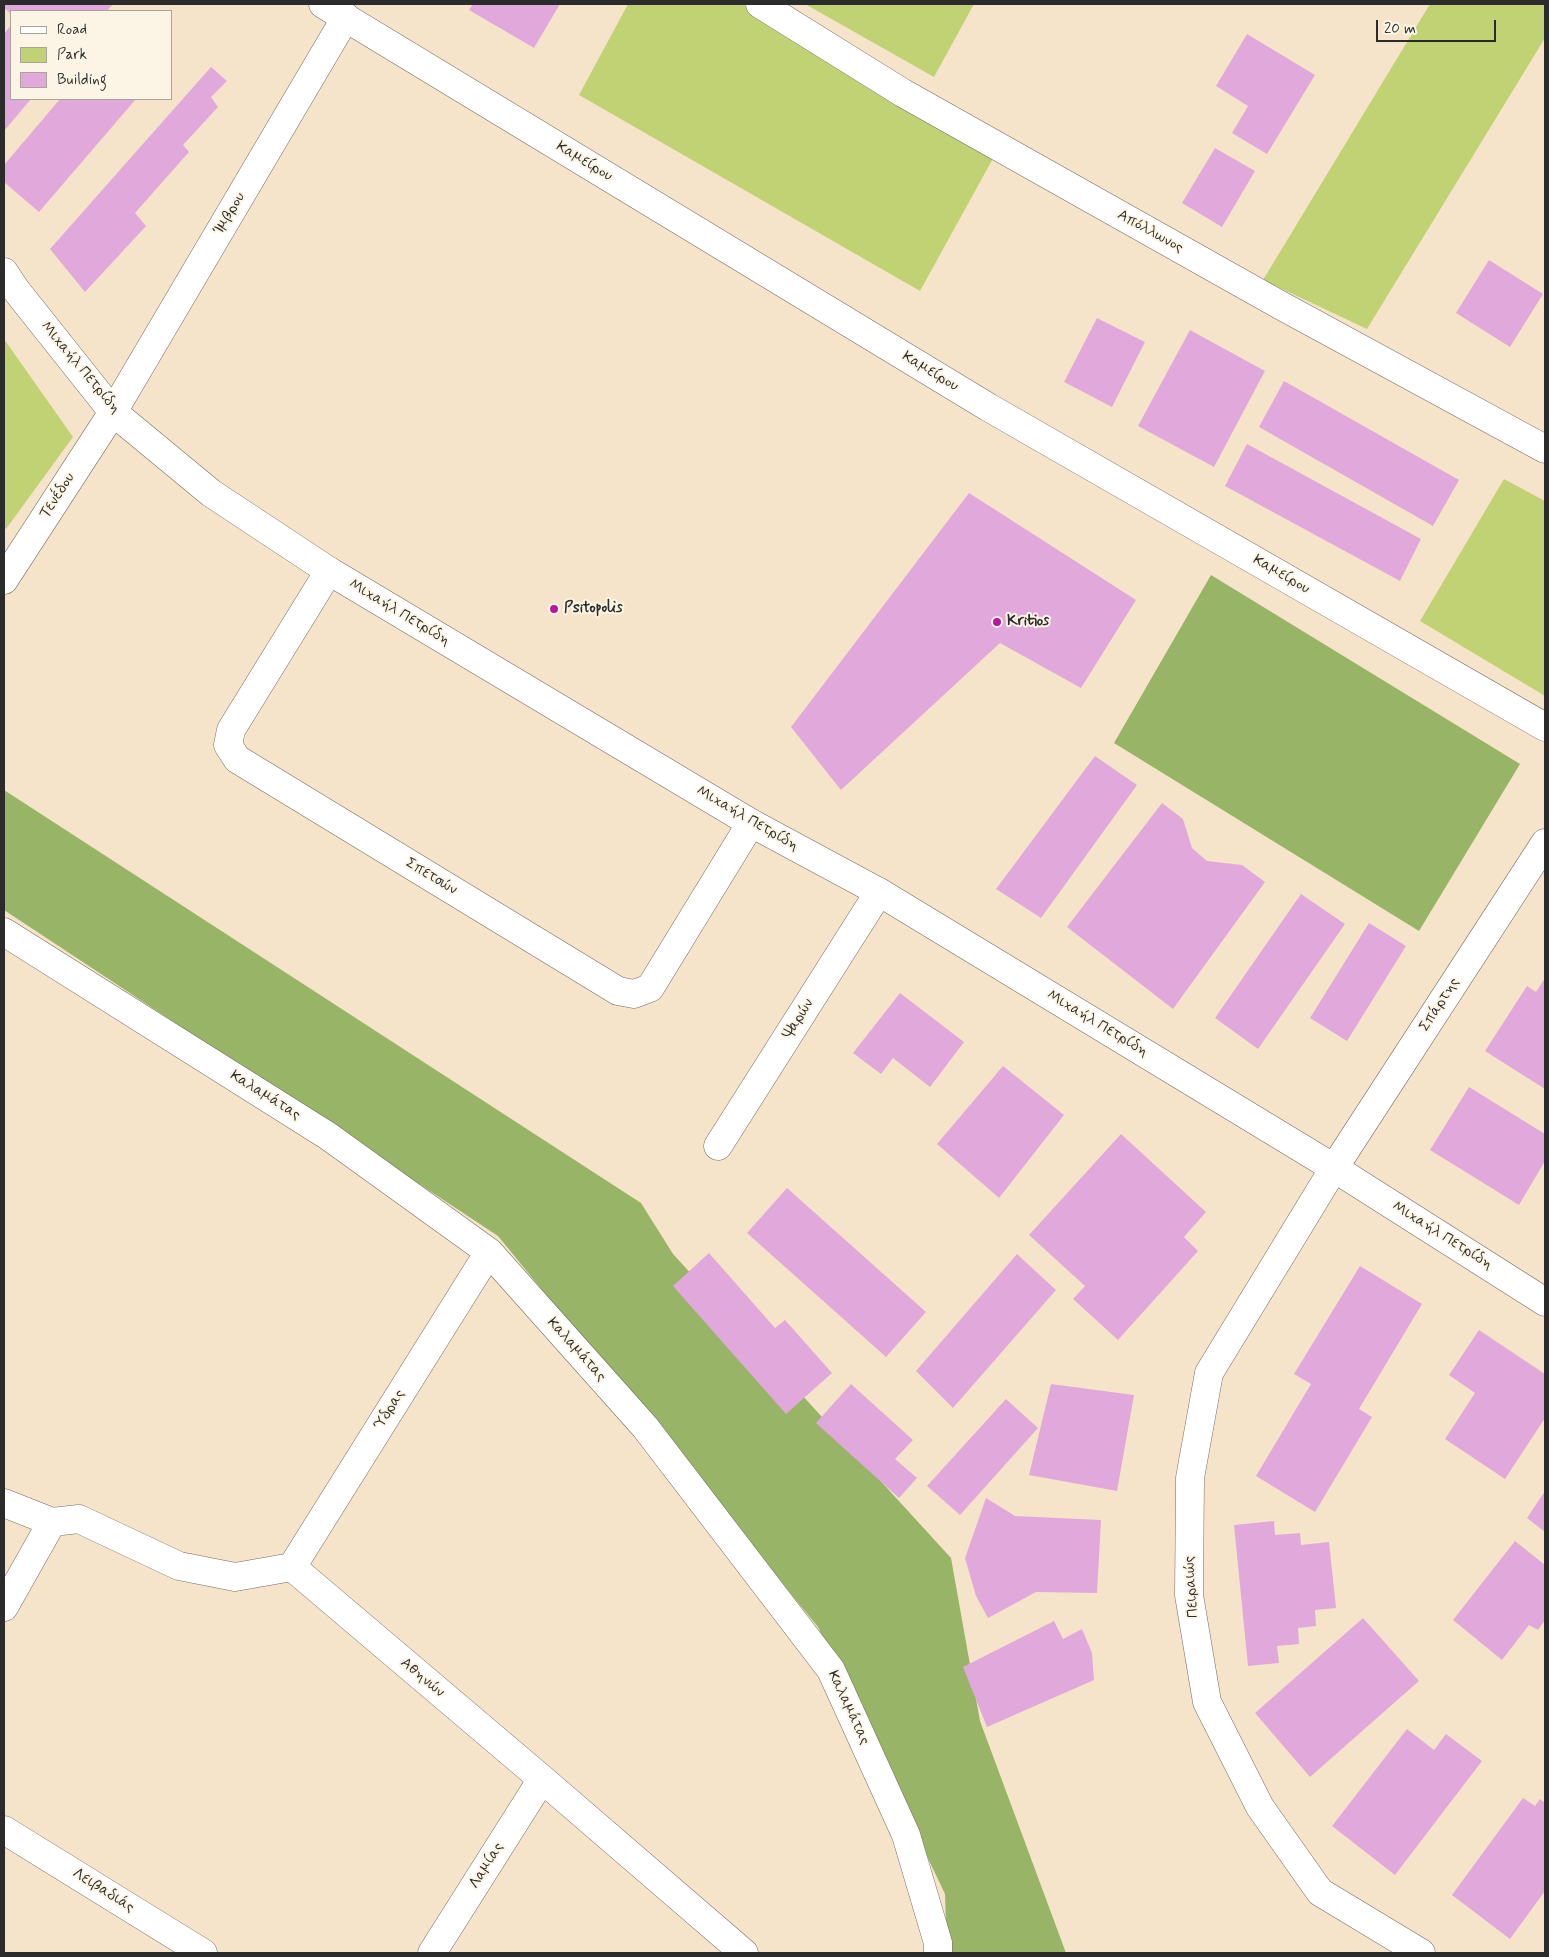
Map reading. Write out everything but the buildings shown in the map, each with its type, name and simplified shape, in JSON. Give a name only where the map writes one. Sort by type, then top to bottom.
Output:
[{"type":"street","name":"Καμείρου","points":[[323,4],[988,407],[1545,726]]},
{"type":"street","name":"Απόλλωνος","points":[[760,4],[903,94],[1271,300],[1545,449]]},
{"type":"street","name":"Ίμβρου","points":[[113,412],[346,17]]},
{"type":"street","name":"Μιχαήλ Πετρίδη","points":[[4,272],[16,290],[113,412],[211,493],[328,571],[752,823],[880,892],[1334,1168],[1545,1302]]},
{"type":"street","name":"Τενέδου","points":[[4,580],[113,412]]},
{"type":"street","name":"Σπετσών","points":[[328,571],[231,730],[228,745],[237,759],[618,991],[634,994],[650,988],[752,823]]},
{"type":"street","name":"Σπάρτης","points":[[1334,1168],[1545,843]]},
{"type":"street","name":"Ψαρών","points":[[718,1146],[880,892]]},
{"type":"street","name":"Καλαμάτας","points":[[4,932],[328,1136],[489,1252],[645,1427],[831,1670],[906,1835],[938,1943],[938,1953]]},
{"type":"street","name":"Πειραιώς","points":[[1334,1168],[1209,1373],[1190,1478],[1189,1595],[1207,1702],[1260,1807],[1320,1892],[1421,1953]]},
{"type":"street","name":"Ύδρας","points":[[292,1567],[489,1252]]},
{"type":"street","points":[[4,1503],[52,1522],[79,1519],[178,1566],[235,1577],[292,1567]]},
{"type":"street","points":[[4,1607],[52,1522]]},
{"type":"street","name":"Αθηνών","points":[[292,1567],[744,1953]]},
{"type":"street","name":"Λαμίας","points":[[432,1953],[542,1779]]},
{"type":"street","name":"Λειβαδιάς","points":[[4,1830],[203,1953]]},
{"type":"green space","points":[[628,4],[742,4],[996,153],[920,291],[579,95]]},
{"type":"green space","points":[[805,4],[974,4],[934,77]]},
{"type":"green space","points":[[1430,4],[1545,4],[1545,38],[1367,329],[1263,280]]},
{"type":"green space","points":[[4,339],[73,437],[6,529],[4,527]]},
{"type":"green space","points":[[1504,479],[1545,501],[1545,696],[1420,621]]},
{"type":"green space","points":[[1211,575],[1520,764],[1419,931],[1114,743]]},
{"type":"green space","points":[[4,790],[641,1203],[673,1254],[951,1558],[980,1721],[1066,1953],[947,1953],[945,1894],[818,1627],[498,1236],[4,910]]},
{"type":"place","name":"Psitopolis","points":[[554,609]]},
{"type":"place","name":"Kritios","points":[[997,622]]}]
